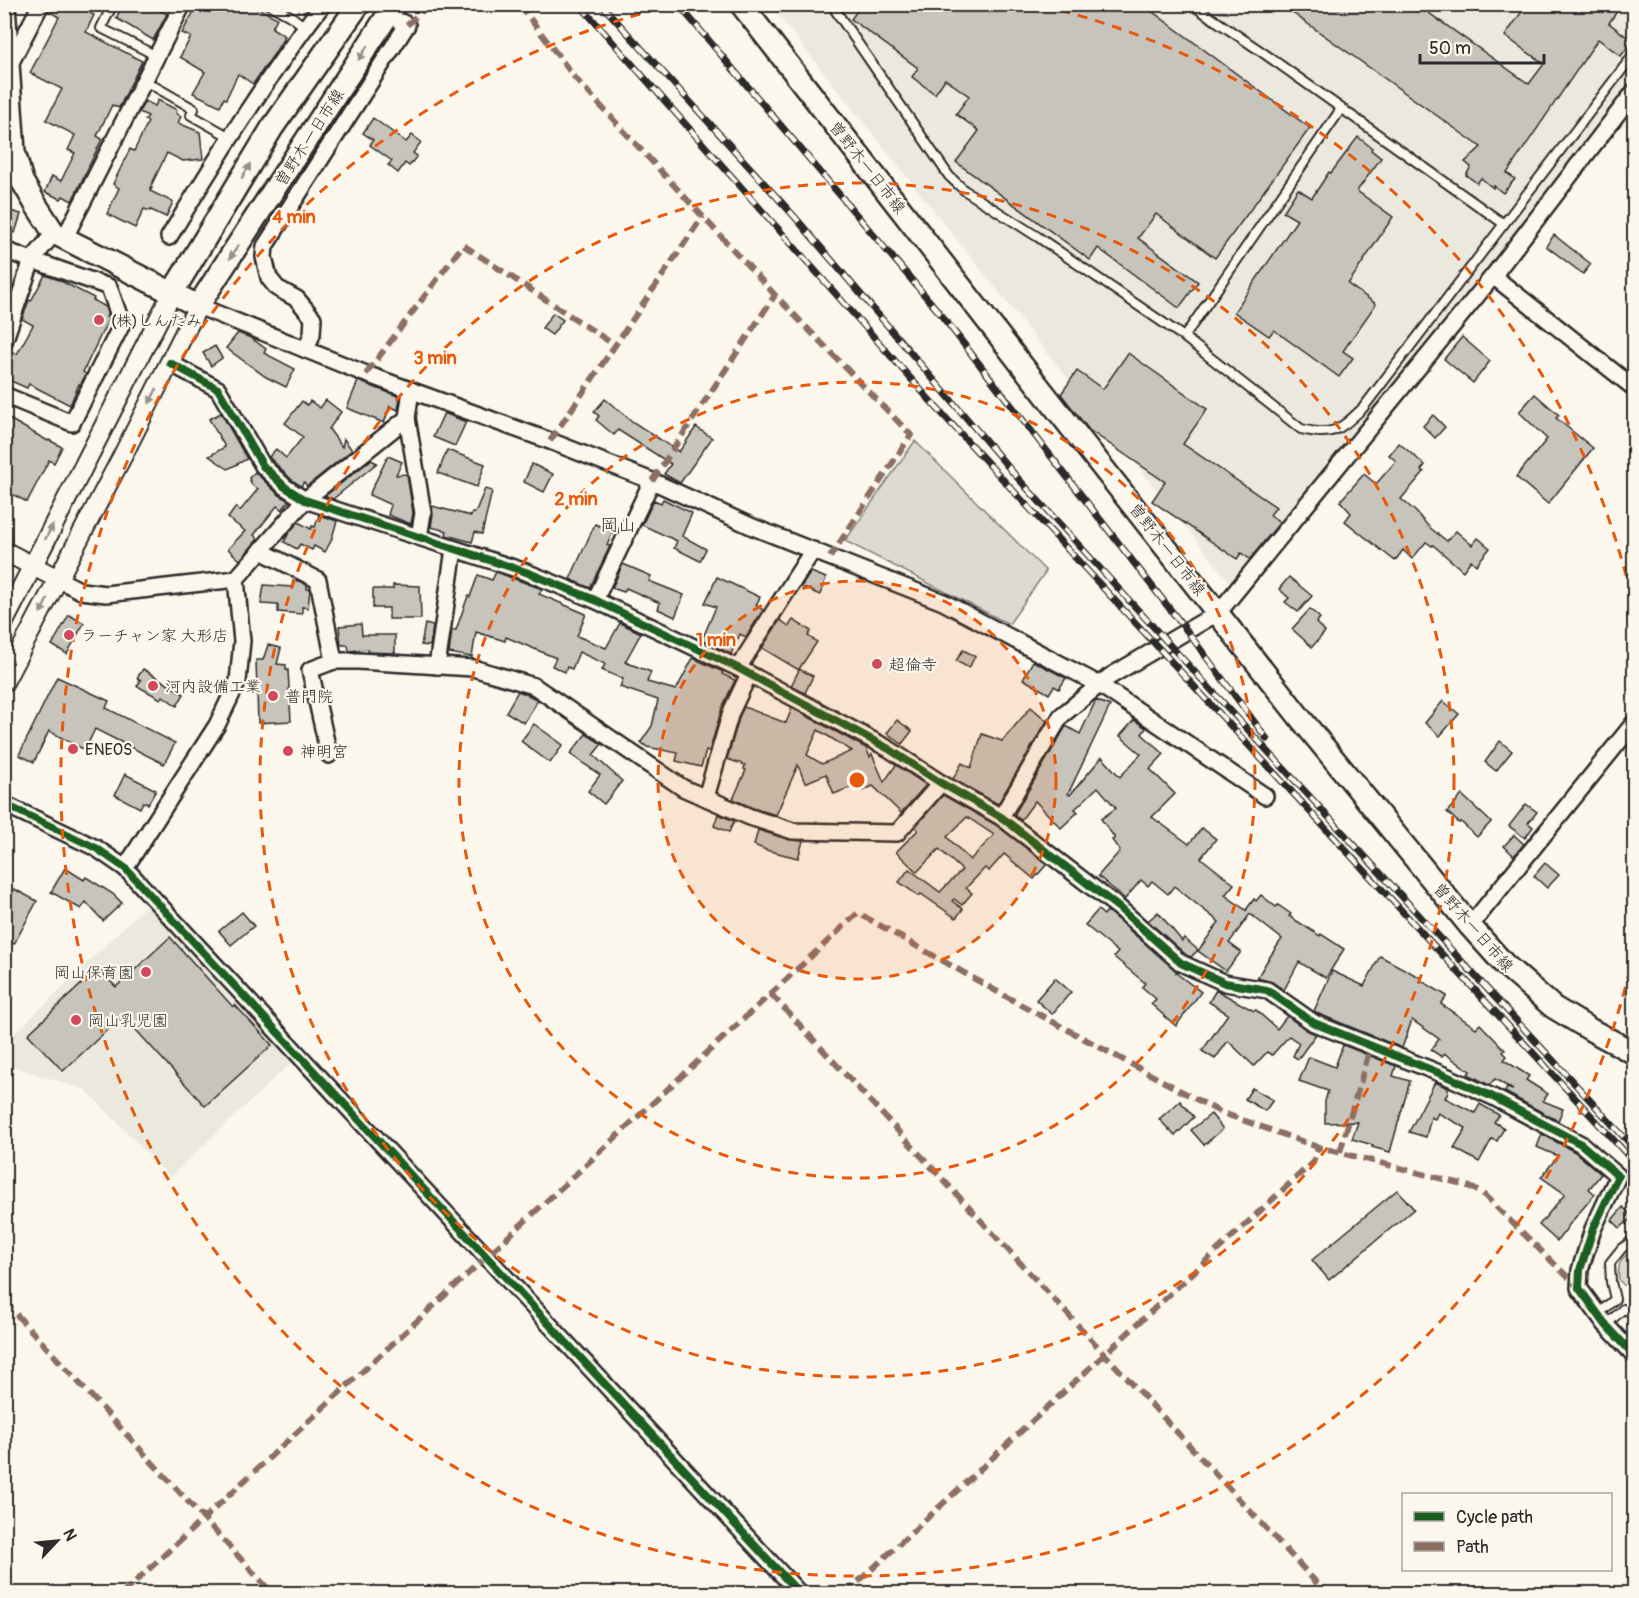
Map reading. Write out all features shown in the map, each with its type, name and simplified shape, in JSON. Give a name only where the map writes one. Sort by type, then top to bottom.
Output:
[{"type":"main road","name":"曽野木一日市線","points":[[172,293],[272,128],[359,4]]},
{"type":"main road","name":"曽野木一日市線","points":[[741,4],[1301,719],[1470,926],[1504,964],[1553,1007],[1635,1053]]},
{"type":"main road","points":[[4,5],[6,70],[14,152],[22,181],[59,236],[198,306]]},
{"type":"main road","name":"曽野木一日市線","points":[[198,306],[398,14]]},
{"type":"street","points":[[6,70],[41,4]]},
{"type":"street","points":[[4,342],[32,260],[59,236],[145,81],[183,4]]},
{"type":"street","points":[[169,237],[230,137],[323,4]]},
{"type":"street","points":[[306,350],[312,334],[313,318],[297,299],[277,288],[269,278],[264,257],[265,246],[407,26],[398,14]]},
{"type":"street","points":[[1001,816],[1061,716],[1110,677],[1219,612],[1493,276],[1635,92]]},
{"type":"street","points":[[4,250],[109,287],[122,324],[72,423],[4,395]]},
{"type":"street","points":[[1493,276],[1635,388]]},
{"type":"street","points":[[4,622],[172,293]]},
{"type":"street","points":[[4,682],[198,306],[366,374],[652,481],[753,527],[943,602],[1100,684],[1265,796]]},
{"type":"street","points":[[170,363],[219,389],[262,466],[285,487],[305,500],[526,572],[595,600],[744,671],[889,749],[941,783],[1001,816],[1118,907],[1181,963],[1225,983],[1267,990],[1314,1023],[1493,1097],[1581,1144],[1618,1176],[1593,1229],[1580,1270],[1579,1288],[1602,1320],[1635,1355]]},
{"type":"street","points":[[411,390],[407,418],[423,513],[419,537]]},
{"type":"street","points":[[4,551],[81,591],[106,594],[236,579],[305,500],[407,418]]},
{"type":"street","points":[[595,600],[652,481]]},
{"type":"street","points":[[437,666],[454,549]]},
{"type":"street","points":[[706,797],[744,671],[813,550]]},
{"type":"street","points":[[261,551],[318,580],[334,661]]},
{"type":"street","points":[[126,868],[217,725],[238,681],[242,641],[236,579]]},
{"type":"street","points":[[329,755],[310,670],[334,661],[473,668],[534,686],[683,788],[750,817],[793,831],[897,833],[941,783]]},
{"type":"street","points":[[1470,926],[1635,723]]},
{"type":"street","points":[[4,804],[96,848],[126,868],[800,1593]]},
{"type":"lane","points":[[113,4],[101,28],[157,56]]},
{"type":"lane","points":[[268,4],[305,27]]},
{"type":"lane","points":[[831,4],[949,176],[964,190],[1038,237],[1184,337],[1301,429],[1318,433],[1334,431],[1363,408],[1635,54]]},
{"type":"lane","points":[[1191,4],[1504,224]]},
{"type":"lane","points":[[145,81],[194,109],[191,115],[230,137]]},
{"type":"lane","points":[[1184,337],[1341,109]]},
{"type":"lane","points":[[1602,1320],[1616,1299],[1611,1282],[1610,1263],[1622,1248],[1635,1240]]},
{"type":"lane","points":[[1602,1320],[1623,1309],[1635,1313]]},
{"type":"shaded area","points":[[770,5],[1634,5],[1634,81],[1241,596]]},
{"type":"shaded area","points":[[915,441],[1046,571],[1009,624],[845,541]]},
{"type":"shaded area","name":"岡山保育園","points":[[152,900],[292,1062],[170,1177],[86,1090],[5,1064],[5,1043]]},
{"type":"shaded area","points":[[1634,1248],[1634,1296],[1619,1280],[1619,1269],[1621,1261]]},
{"type":"building","points":[[51,4],[93,4],[90,13],[94,15],[86,32],[142,61],[119,108],[112,105],[97,136],[102,139],[72,201],[63,196],[61,199],[45,192],[52,176],[61,181],[75,153],[68,150],[75,135],[46,120],[62,89],[30,73],[59,17],[48,11]]},
{"type":"building","points":[[124,4],[137,4],[147,10],[150,5],[167,14],[153,40],[116,18]]},
{"type":"building","points":[[198,4],[250,4],[277,18],[272,28],[285,36],[253,84],[238,74],[220,106],[193,93],[205,72],[180,57],[191,37],[182,33]]},
{"type":"building","points":[[862,4],[1142,4],[1310,128],[1215,258],[1156,214],[1138,238],[1198,282],[1179,308],[1098,248],[1090,260],[956,162],[979,131],[956,114],[969,96],[945,79],[935,94],[912,77],[918,68],[851,19]]},
{"type":"building","points":[[1280,4],[1437,4],[1429,13],[1529,84],[1544,64],[1505,36],[1527,4],[1622,4],[1609,23],[1632,41],[1621,56],[1598,39],[1507,173],[1515,179],[1503,193],[1481,178],[1477,183],[1466,175],[1471,167],[1465,162],[1481,147]]},
{"type":"building","points":[[158,100],[177,110],[176,113],[181,116],[178,123],[200,132],[203,159],[183,161],[167,153],[150,191],[173,202],[166,217],[144,209],[135,228],[107,214],[119,188],[113,184],[130,149],[134,151],[148,122],[145,120],[148,116],[139,112],[145,101],[155,106]]},
{"type":"building","points":[[373,118],[406,142],[412,135],[421,142],[413,153],[417,156],[409,166],[405,163],[398,173],[388,165],[392,161],[370,145],[373,140],[363,133]]},
{"type":"building","points":[[1358,137],[1381,158],[1357,191],[1393,217],[1348,284],[1376,304],[1343,351],[1353,358],[1339,377],[1274,330],[1269,336],[1234,312],[1297,220],[1283,212],[1298,189],[1312,198],[1329,172],[1331,173]]},
{"type":"building","points":[[4,209],[21,214],[15,233],[4,230]]},
{"type":"building","points":[[1554,235],[1591,264],[1583,274],[1546,246]]},
{"type":"building","points":[[45,275],[94,298],[93,300],[106,307],[108,313],[106,317],[109,318],[83,372],[86,374],[70,405],[29,384],[27,388],[4,378],[4,371],[13,352],[17,354],[33,325],[22,319],[29,300],[31,301]]},
{"type":"building","points":[[553,313],[563,320],[552,335],[542,328]]},
{"type":"building","points":[[238,333],[251,338],[266,349],[264,353],[295,369],[286,387],[266,377],[226,348]]},
{"type":"building","points":[[1462,337],[1490,361],[1473,383],[1444,359]]},
{"type":"building","points":[[215,346],[222,358],[211,366],[203,353]]},
{"type":"building","points":[[1128,353],[1207,409],[1183,444],[1276,507],[1270,515],[1280,522],[1250,559],[1241,553],[1237,559],[1152,501],[1165,482],[1089,430],[1061,394],[1077,371],[1103,389]]},
{"type":"building","points":[[358,381],[400,397],[398,410],[390,406],[384,423],[347,408]]},
{"type":"building","points":[[1535,394],[1559,415],[1556,418],[1593,448],[1548,504],[1516,477],[1547,439],[1519,412]]},
{"type":"building","points":[[605,399],[633,422],[679,452],[696,427],[712,438],[680,483],[664,474],[671,464],[618,430],[614,435],[596,420],[599,416],[594,412]]},
{"type":"building","points":[[326,400],[341,412],[329,429],[342,447],[344,439],[352,450],[307,486],[304,482],[301,486],[269,457],[276,449],[286,458],[303,437],[285,423],[302,401],[307,405],[310,401],[320,408]]},
{"type":"building","points":[[221,413],[247,459],[228,469],[209,456],[225,447],[209,419]]},
{"type":"building","points":[[444,413],[466,422],[455,446],[433,437]]},
{"type":"building","points":[[1433,415],[1445,427],[1435,438],[1423,426]]},
{"type":"building","points":[[4,416],[62,447],[54,463],[49,460],[27,502],[4,490]]},
{"type":"building","points":[[1399,443],[1425,465],[1421,470],[1424,472],[1401,499],[1447,541],[1456,531],[1472,545],[1478,538],[1490,548],[1476,565],[1471,560],[1463,571],[1433,545],[1426,542],[1412,559],[1403,550],[1395,561],[1345,521],[1351,513],[1340,501],[1364,474],[1376,484],[1396,461],[1389,455]]},
{"type":"building","points":[[447,450],[485,464],[477,487],[438,473]]},
{"type":"building","points":[[388,456],[402,462],[396,475],[407,474],[413,513],[411,524],[388,515],[391,505],[369,495]]},
{"type":"building","points":[[371,460],[377,463],[333,499],[325,496]]},
{"type":"building","points":[[532,464],[553,474],[544,492],[524,482]]},
{"type":"building","points":[[255,472],[278,494],[289,501],[282,510],[277,506],[254,535],[258,539],[240,560],[228,549],[245,531],[228,518],[236,507],[240,511],[258,489],[252,485],[249,478]]},
{"type":"building","points":[[485,489],[492,491],[482,534],[475,532],[472,542],[446,535],[447,531],[431,527],[432,506],[471,516],[475,513]]},
{"type":"building","points":[[663,499],[692,513],[682,536],[706,549],[700,561],[674,548],[677,541],[642,525],[654,500],[661,503]]},
{"type":"building","points":[[319,515],[337,521],[325,552],[314,546],[312,550],[300,544],[297,549],[284,542],[298,522],[311,529],[312,526],[315,527]]},
{"type":"building","points":[[595,524],[613,532],[607,545],[610,546],[590,588],[570,579]]},
{"type":"building","points":[[623,564],[651,576],[649,581],[684,595],[675,617],[658,609],[660,603],[626,588],[624,592],[612,588]]},
{"type":"building","points":[[496,572],[542,589],[539,594],[586,614],[577,636],[606,648],[620,623],[641,633],[625,662],[651,672],[647,682],[676,690],[693,658],[735,680],[722,708],[709,752],[706,751],[701,767],[676,761],[678,753],[647,747],[641,742],[652,726],[658,700],[620,687],[623,679],[602,670],[605,664],[579,652],[572,669],[567,667],[565,672],[552,666],[556,658],[506,637],[505,641],[476,632],[472,657],[449,653],[452,630],[456,630],[478,575],[492,580]]},
{"type":"building","points":[[811,572],[826,578],[820,595],[801,587]]},
{"type":"building","points":[[717,577],[760,597],[756,605],[763,610],[746,637],[740,634],[731,654],[702,640],[716,607],[705,603]]},
{"type":"building","points":[[1289,577],[1312,596],[1298,612],[1285,602],[1289,598],[1279,589]]},
{"type":"building","points":[[293,581],[299,581],[310,589],[308,608],[302,607],[302,614],[278,612],[278,605],[261,604],[264,585],[292,587]]},
{"type":"building","points":[[393,585],[420,586],[421,619],[389,619],[389,608],[373,608],[373,589],[393,589]]},
{"type":"building","points":[[1310,609],[1320,618],[1316,623],[1325,632],[1312,647],[1292,629]]},
{"type":"building","points":[[69,615],[84,623],[67,654],[52,645]]},
{"type":"building","points":[[780,620],[789,626],[793,620],[811,631],[808,636],[817,642],[799,669],[813,676],[805,693],[791,686],[799,670],[762,648]]},
{"type":"building","points":[[361,624],[362,635],[395,635],[395,653],[368,652],[368,649],[349,651],[348,645],[341,645],[339,626]]},
{"type":"building","points":[[425,624],[433,626],[430,646],[421,645]]},
{"type":"building","name":"普門院","points":[[268,645],[281,648],[277,664],[286,665],[286,670],[288,670],[291,721],[258,723],[256,660],[263,660]]},
{"type":"building","points":[[963,650],[975,656],[969,668],[956,661]]},
{"type":"building","points":[[1033,661],[1066,678],[1059,689],[1054,686],[1049,694],[1023,679]]},
{"type":"building","name":"河内設備工業","points":[[143,669],[184,694],[177,706],[163,696],[161,699],[137,686],[141,680],[137,678]]},
{"type":"building","points":[[57,677],[109,701],[106,708],[175,743],[164,764],[95,729],[85,750],[49,731],[34,762],[19,755]]},
{"type":"building","points":[[518,691],[538,700],[524,723],[506,712]]},
{"type":"building","points":[[1096,700],[1110,706],[1068,794],[1070,795],[1102,757],[1120,777],[1141,754],[1120,736],[1134,720],[1146,728],[1142,734],[1164,754],[1150,769],[1175,794],[1152,817],[1189,844],[1202,828],[1216,839],[1201,858],[1234,884],[1225,895],[1247,911],[1254,899],[1256,901],[1261,895],[1276,907],[1278,905],[1291,914],[1289,916],[1344,949],[1326,978],[1299,962],[1284,990],[1272,982],[1257,978],[1282,939],[1250,914],[1229,943],[1241,952],[1226,971],[1198,951],[1219,922],[1174,886],[1168,894],[1152,881],[1148,886],[1141,880],[1125,899],[1098,876],[1120,851],[1112,840],[1115,838],[1101,819],[1116,808],[1098,787],[1075,809],[1078,812],[1061,828],[1035,801],[1021,820],[1014,815],[1066,726],[1080,734]]},
{"type":"building","points":[[1443,701],[1459,714],[1440,736],[1425,723]]},
{"type":"building","points":[[744,707],[786,723],[792,708],[866,748],[870,757],[872,754],[884,782],[896,765],[926,785],[901,813],[873,786],[862,791],[859,784],[834,794],[826,774],[805,783],[798,765],[776,815],[753,808],[733,799],[746,770],[745,765],[727,759]],"holes":[[[818,730],[852,751],[822,764],[807,755]]]},
{"type":"building","points":[[1031,707],[1047,721],[998,804],[953,779],[962,763],[971,768],[982,734],[1002,741]]},
{"type":"building","points":[[897,720],[912,731],[902,744],[887,733]]},
{"type":"building","points":[[534,724],[563,745],[550,763],[521,741]]},
{"type":"building","points":[[586,734],[602,744],[593,755],[622,781],[604,804],[588,791],[600,775],[570,754]]},
{"type":"building","points":[[1500,741],[1512,751],[1496,771],[1485,762]]},
{"type":"building","points":[[125,774],[156,790],[148,804],[143,802],[140,808],[115,795]]},
{"type":"building","points":[[943,795],[996,825],[1047,864],[1034,879],[1004,854],[989,871],[985,868],[966,888],[972,893],[962,905],[954,899],[952,901],[963,909],[956,918],[899,882],[909,869],[940,892],[962,870],[939,849],[917,872],[896,852],[918,830],[915,827]],"holes":[[[967,817],[994,835],[970,860],[947,837]]]},
{"type":"building","points":[[1462,795],[1491,822],[1477,837],[1447,812]]},
{"type":"building","points":[[1526,804],[1537,812],[1528,823],[1533,827],[1525,838],[1509,826]]},
{"type":"building","points":[[718,814],[734,821],[729,832],[714,826]]},
{"type":"building","points":[[758,830],[790,840],[803,841],[798,858],[754,845]]},
{"type":"building","points":[[1514,835],[1524,844],[1514,856],[1504,846]]},
{"type":"building","points":[[1545,863],[1559,875],[1547,888],[1534,876]]},
{"type":"building","points":[[65,868],[84,880],[86,877],[113,894],[122,903],[103,921],[86,902],[81,909],[51,892]]},
{"type":"building","points":[[14,889],[37,901],[14,944],[4,939],[4,907]]},
{"type":"building","points":[[1098,910],[1104,915],[1107,911],[1178,972],[1176,973],[1201,992],[1176,1026],[1151,1004],[1156,999],[1142,987],[1145,983],[1114,957],[1118,952],[1085,925]]},
{"type":"building","points":[[242,912],[254,926],[231,945],[219,931]]},
{"type":"building","points":[[1158,912],[1182,941],[1184,938],[1198,950],[1191,957],[1148,921]]},
{"type":"building","points":[[170,937],[233,1007],[235,1005],[272,1045],[205,1106],[127,1020],[123,1024],[119,1019],[63,1071],[28,1034],[99,970],[116,987]]},
{"type":"building","points":[[1380,956],[1421,978],[1420,980],[1447,996],[1441,1004],[1476,1028],[1480,1024],[1505,1050],[1503,1052],[1507,1056],[1504,1060],[1529,1076],[1526,1080],[1548,1094],[1543,1101],[1563,1109],[1558,1121],[1505,1092],[1507,1088],[1513,1090],[1495,1079],[1489,1085],[1468,1074],[1470,1071],[1445,1054],[1442,1057],[1431,1050],[1439,1039],[1412,1020],[1402,1048],[1314,1011],[1332,971],[1364,986]]},
{"type":"building","points":[[1055,978],[1071,992],[1052,1014],[1036,1000]]},
{"type":"building","points":[[1216,990],[1256,1010],[1277,1029],[1287,1016],[1316,1034],[1298,1059],[1293,1056],[1299,1043],[1289,1036],[1272,1055],[1267,1052],[1254,1066],[1228,1041],[1215,1059],[1202,1051],[1228,1014],[1209,1002]]},
{"type":"building","points":[[1343,1045],[1396,1066],[1393,1076],[1410,1081],[1390,1152],[1352,1139],[1358,1122],[1325,1123],[1325,1101],[1328,1091],[1299,1081],[1309,1057],[1335,1067]]},
{"type":"building","points":[[1435,1082],[1448,1088],[1445,1098],[1475,1113],[1480,1104],[1499,1115],[1494,1122],[1504,1128],[1497,1141],[1492,1139],[1479,1162],[1454,1148],[1466,1128],[1438,1113],[1435,1119],[1431,1117],[1426,1137],[1409,1132]]},
{"type":"building","points":[[1252,1088],[1273,1100],[1265,1111],[1245,1099]]},
{"type":"building","points":[[1180,1101],[1194,1117],[1175,1136],[1159,1119]]},
{"type":"building","points":[[1211,1114],[1223,1129],[1204,1145],[1191,1130]]},
{"type":"building","points":[[1542,1134],[1575,1152],[1601,1174],[1589,1189],[1595,1194],[1557,1241],[1539,1225],[1565,1194],[1541,1177],[1558,1156],[1537,1147]]},
{"type":"building","points":[[1397,1190],[1414,1209],[1329,1280],[1312,1260]]},
{"type":"building","points":[[1623,1207],[1633,1217],[1620,1228],[1612,1220]]},
{"type":"railway","points":[[579,4],[935,406],[1634,1162]]},
{"type":"railway","points":[[601,4],[794,216],[1015,475],[1634,1148]]},
{"type":"railway","points":[[678,4],[938,311],[1187,631],[1267,739]]},
{"type":"marked path","points":[[407,25],[424,9],[437,4]]},
{"type":"marked path","points":[[519,4],[575,78],[775,295],[911,435],[830,557]]},
{"type":"marked path","points":[[550,441],[703,216]]},
{"type":"marked path","points":[[366,374],[463,245],[616,346]]},
{"type":"marked path","points":[[652,481],[775,295]]},
{"type":"marked path","points":[[122,1594],[858,913],[1005,996],[1220,1112],[1318,1147],[1466,1185],[1482,1193],[1579,1288]]},
{"type":"marked path","points":[[771,994],[1327,1594]]},
{"type":"marked path","points":[[1340,1152],[1371,1045]]},
{"type":"marked path","points":[[845,1594],[1313,1162],[1318,1147]]},
{"type":"marked path","points":[[4,1301],[273,1594]]},
{"type":"cycle path","points":[[170,363],[218,389],[263,466],[285,487],[305,500],[526,572],[595,600],[738,668],[889,749],[941,783],[1001,817],[1118,907],[1181,963],[1225,983],[1267,990],[1314,1023],[1493,1097],[1581,1144],[1618,1176],[1593,1229],[1580,1270],[1579,1288],[1606,1325],[1634,1355]]},
{"type":"cycle path","points":[[4,804],[96,848],[125,868],[800,1594]]},
{"type":"place","name":"(株)しんたみ","points":[[99,320]]},
{"type":"place","name":"ラーチャン家 大形店","points":[[69,635]]},
{"type":"place","name":"超倫寺","points":[[877,664]]},
{"type":"place","name":"河内設備工業","points":[[153,686]]},
{"type":"place","name":"普門院","points":[[273,696]]},
{"type":"place","name":"ENEOS","points":[[73,749]]},
{"type":"place","name":"神明宮","points":[[288,751]]},
{"type":"place","name":"岡山保育園","points":[[146,972]]},
{"type":"place","name":"岡山乳児園","points":[[76,1020]]},
{"type":"district","name":"岡山","points":[[618,525]]}]
